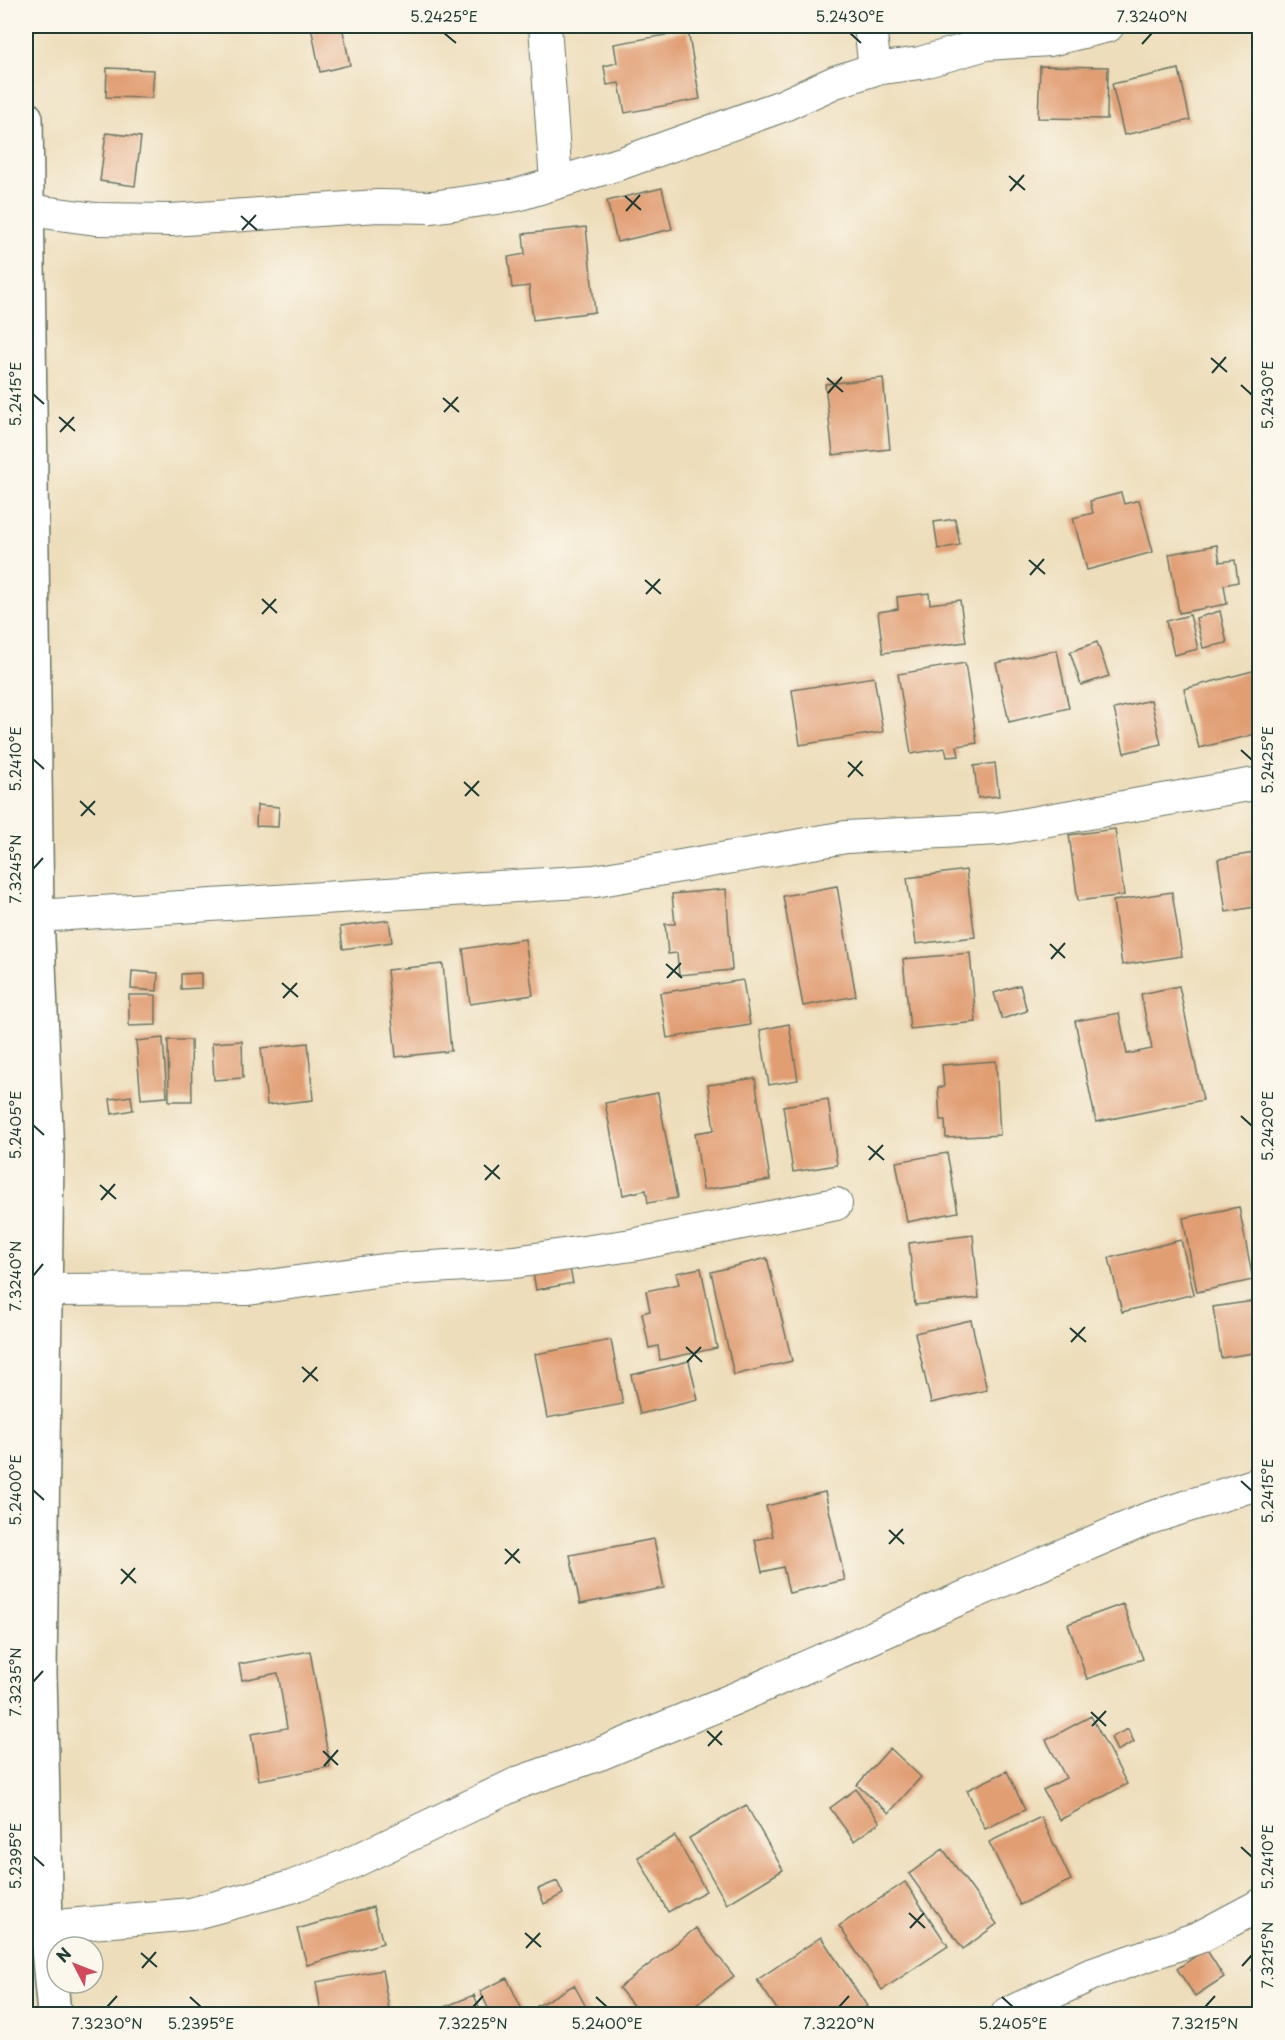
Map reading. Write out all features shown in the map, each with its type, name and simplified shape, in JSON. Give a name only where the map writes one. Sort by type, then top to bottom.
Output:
[{"type":"main road","points":[[26,118],[38,916],[47,1155],[40,1599],[46,1927],[54,2014]]},
{"type":"street","points":[[545,26],[556,182]]},
{"type":"street","points":[[870,26],[875,69]]},
{"type":"street","points":[[28,210],[96,219],[171,220],[378,206],[432,207],[517,195],[622,163],[782,106],[835,82],[875,69],[920,63],[986,44],[1050,40],[1108,26]]},
{"type":"street","points":[[38,916],[595,881],[846,837],[998,829],[1260,783]]},
{"type":"street","points":[[45,1290],[248,1289],[383,1270],[515,1262],[633,1245],[836,1204]]},
{"type":"street","points":[[46,1927],[191,1914],[291,1887],[345,1866],[520,1782],[600,1754],[736,1698],[1147,1519],[1260,1483]]},
{"type":"street","points":[[1007,2014],[1090,1976],[1200,1937],[1260,1905]]},
{"type":"building","points":[[342,26],[350,65],[320,72],[311,27]]},
{"type":"building","points":[[688,31],[700,99],[625,113],[619,83],[607,85],[604,66],[617,63],[614,44]]},
{"type":"building","points":[[1040,66],[1108,67],[1107,119],[1038,118]]},
{"type":"building","points":[[107,68],[154,70],[152,98],[106,97]]},
{"type":"building","points":[[1179,69],[1190,120],[1124,135],[1112,84]]},
{"type":"building","points":[[106,133],[141,137],[135,186],[100,181]]},
{"type":"building","points":[[662,188],[672,229],[617,242],[607,201]]},
{"type":"building","points":[[586,227],[595,312],[533,320],[529,286],[512,288],[508,257],[525,254],[523,234]]},
{"type":"building","points":[[883,378],[890,449],[833,455],[825,384]]},
{"type":"building","points":[[1121,493],[1124,504],[1139,500],[1153,552],[1087,570],[1073,518],[1093,513],[1090,501]]},
{"type":"building","points":[[955,519],[960,545],[938,549],[934,522]]},
{"type":"building","points":[[1217,545],[1220,562],[1235,560],[1238,582],[1224,585],[1227,604],[1179,613],[1169,554]]},
{"type":"building","points":[[929,593],[930,604],[960,600],[966,642],[883,653],[878,612],[898,609],[897,597]]},
{"type":"building","points":[[1220,611],[1227,643],[1203,648],[1196,618]]},
{"type":"building","points":[[1190,615],[1198,649],[1174,655],[1166,621]]},
{"type":"building","points":[[1097,642],[1109,676],[1081,685],[1070,652]]},
{"type":"building","points":[[1057,650],[1069,708],[1009,722],[996,663]]},
{"type":"building","points":[[965,663],[977,743],[957,746],[959,756],[947,757],[945,748],[911,754],[898,674]]},
{"type":"building","points":[[1260,669],[1260,733],[1199,748],[1184,689]]},
{"type":"building","points":[[874,677],[883,732],[800,745],[792,690]]},
{"type":"building","points":[[1151,700],[1161,744],[1124,753],[1114,709]]},
{"type":"building","points":[[995,763],[999,796],[978,798],[974,766]]},
{"type":"building","points":[[257,805],[279,807],[278,827],[256,826]]},
{"type":"building","points":[[1115,829],[1124,895],[1078,901],[1069,835]]},
{"type":"building","points":[[1260,852],[1260,906],[1226,912],[1218,859]]},
{"type":"building","points":[[966,870],[975,937],[916,944],[907,878]]},
{"type":"building","points":[[837,886],[856,996],[803,1006],[783,896]]},
{"type":"building","points":[[726,889],[732,970],[679,975],[677,953],[668,954],[665,924],[675,924],[672,894]]},
{"type":"building","points":[[1172,892],[1182,956],[1122,965],[1113,901]]},
{"type":"building","points":[[389,920],[392,942],[343,949],[340,927]]},
{"type":"building","points":[[525,939],[533,995],[470,1004],[463,949]]},
{"type":"building","points":[[970,953],[976,1022],[910,1029],[903,959]]},
{"type":"building","points":[[443,964],[451,1051],[396,1057],[387,970]]},
{"type":"building","points":[[132,971],[158,973],[157,991],[131,989]]},
{"type":"building","points":[[201,973],[201,988],[181,989],[181,974]]},
{"type":"building","points":[[743,980],[750,1025],[667,1038],[660,993]]},
{"type":"building","points":[[1020,985],[1027,1011],[1002,1019],[994,993]]},
{"type":"building","points":[[1179,986],[1203,1100],[1096,1122],[1075,1021],[1119,1013],[1127,1054],[1152,1049],[1141,994]]},
{"type":"building","points":[[129,995],[156,995],[156,1025],[129,1026]]},
{"type":"building","points":[[789,1024],[798,1080],[769,1085],[760,1030]]},
{"type":"building","points":[[163,1038],[167,1097],[141,1099],[136,1041]]},
{"type":"building","points":[[168,1040],[191,1040],[192,1101],[169,1101]]},
{"type":"building","points":[[242,1041],[243,1078],[214,1080],[212,1043]]},
{"type":"building","points":[[308,1043],[313,1100],[267,1105],[261,1048]]},
{"type":"building","points":[[996,1061],[1000,1135],[946,1138],[945,1120],[940,1120],[938,1087],[944,1087],[942,1065]]},
{"type":"building","points":[[755,1078],[770,1180],[703,1190],[695,1133],[714,1130],[708,1085]]},
{"type":"building","points":[[658,1093],[677,1198],[648,1203],[646,1190],[623,1195],[605,1103]]},
{"type":"building","points":[[131,1096],[133,1110],[112,1114],[110,1099]]},
{"type":"building","points":[[828,1099],[837,1165],[793,1172],[783,1106]]},
{"type":"building","points":[[947,1153],[958,1212],[907,1222],[896,1162]]},
{"type":"building","points":[[1239,1207],[1253,1280],[1197,1292],[1183,1218]]},
{"type":"building","points":[[973,1235],[979,1298],[915,1305],[909,1243]]},
{"type":"building","points":[[1181,1240],[1194,1294],[1122,1312],[1109,1258]]},
{"type":"building","points":[[767,1258],[792,1361],[734,1375],[711,1272]]},
{"type":"building","points":[[568,1260],[573,1283],[536,1290],[532,1267]]},
{"type":"building","points":[[701,1268],[717,1348],[660,1360],[658,1346],[649,1348],[642,1313],[650,1311],[646,1291],[679,1284],[676,1273]]},
{"type":"building","points":[[1260,1300],[1260,1352],[1221,1358],[1213,1307]]},
{"type":"building","points":[[971,1320],[987,1390],[931,1403],[915,1333]]},
{"type":"building","points":[[611,1340],[623,1404],[547,1418],[535,1354]]},
{"type":"building","points":[[689,1361],[698,1400],[640,1414],[631,1375]]},
{"type":"building","points":[[825,1492],[845,1580],[789,1593],[783,1567],[762,1572],[755,1540],[773,1536],[766,1506]]},
{"type":"building","points":[[654,1539],[664,1588],[580,1604],[570,1555]]},
{"type":"building","points":[[1123,1604],[1143,1659],[1087,1679],[1068,1624]]},
{"type":"building","points":[[310,1651],[330,1767],[259,1780],[251,1734],[287,1728],[278,1673],[242,1680],[239,1664]]},
{"type":"building","points":[[1091,1716],[1127,1784],[1060,1820],[1043,1790],[1066,1778],[1046,1740]]},
{"type":"building","points":[[1128,1729],[1134,1742],[1117,1751],[1111,1737]]},
{"type":"building","points":[[890,1748],[921,1777],[889,1813],[857,1785]]},
{"type":"building","points":[[1007,1771],[1025,1810],[985,1829],[967,1790]]},
{"type":"building","points":[[856,1789],[880,1822],[854,1841],[830,1808]]},
{"type":"building","points":[[746,1805],[783,1870],[727,1904],[689,1838]]},
{"type":"building","points":[[1041,1817],[1071,1880],[1020,1905],[989,1842]]},
{"type":"building","points":[[675,1836],[706,1891],[668,1912],[638,1857]]},
{"type":"building","points":[[943,1849],[997,1924],[963,1949],[909,1874]]},
{"type":"building","points":[[557,1881],[563,1894],[544,1904],[538,1889]]},
{"type":"building","points":[[905,1882],[948,1946],[882,1990],[839,1926]]},
{"type":"building","points":[[373,1907],[383,1943],[307,1965],[297,1929]]},
{"type":"building","points":[[696,1928],[734,1976],[684,2014],[640,2014],[619,1988]]},
{"type":"building","points":[[821,1937],[867,2006],[855,2014],[780,2014],[757,1980]]},
{"type":"building","points":[[1206,1949],[1224,1977],[1195,1996],[1177,1969]]},
{"type":"building","points":[[1260,1963],[1260,1979],[1252,1970]]},
{"type":"building","points":[[382,1970],[390,2014],[330,2014],[329,2011],[321,2013],[316,1982]]},
{"type":"building","points":[[507,1978],[524,2014],[491,2014],[480,1991]]},
{"type":"building","points":[[574,1985],[590,2014],[541,2014],[537,2006]]},
{"type":"building","points":[[474,1995],[482,2014],[427,2014]]}]
